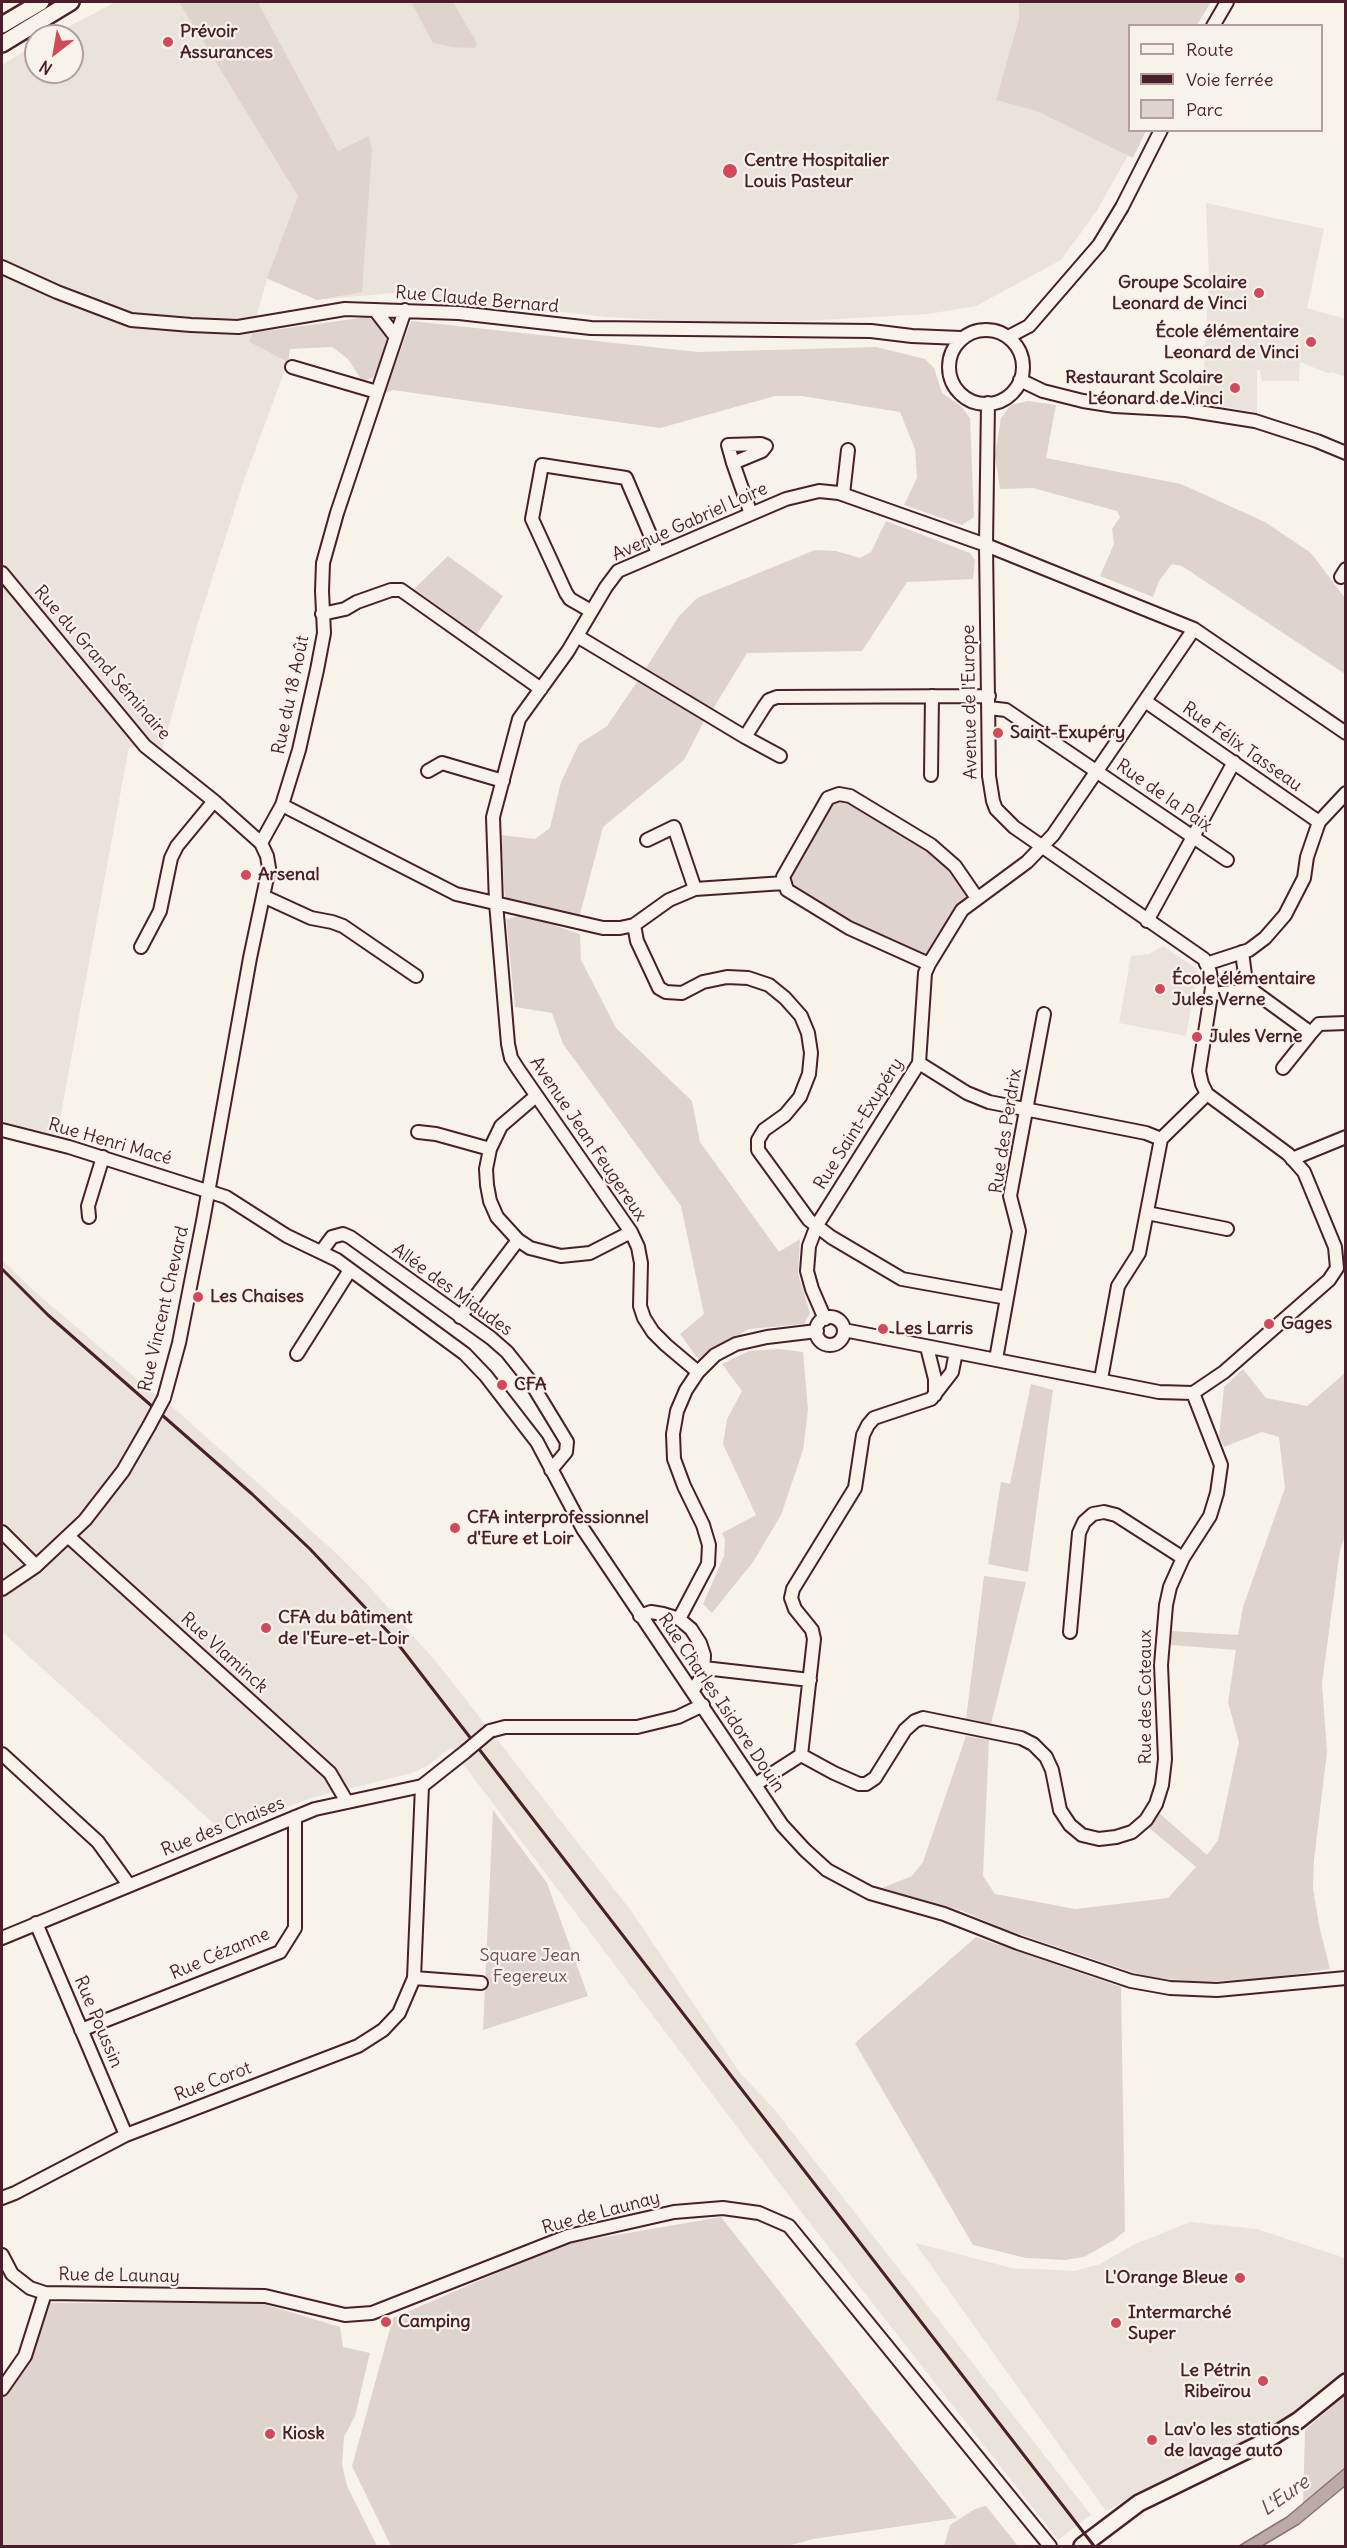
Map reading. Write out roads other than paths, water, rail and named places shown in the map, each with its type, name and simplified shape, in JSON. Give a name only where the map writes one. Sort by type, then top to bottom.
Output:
[{"type":"main road","points":[[2,25],[41,2]]},
{"type":"main road","points":[[2,44],[70,2]]},
{"type":"main road","points":[[1082,2547],[1139,2503],[1264,2442],[1299,2420],[1346,2382]]},
{"type":"street","points":[[1214,24],[1227,2]]},
{"type":"street","points":[[1008,337],[1029,326],[1099,245],[1122,207],[1160,132]]},
{"type":"street","name":"Rue Claude Bernard","points":[[2,267],[57,292],[131,320],[238,327],[345,309],[405,310],[459,313],[591,328],[870,331],[961,338]]},
{"type":"street","points":[[375,310],[395,336]]},
{"type":"street","name":"Rue du 18 Août","points":[[261,843],[282,805],[299,750],[318,670],[324,633],[323,563],[337,513],[405,310]]},
{"type":"street","points":[[985,329],[997,331],[1008,337],[1021,355],[1023,368],[1014,391],[1004,399],[988,403],[979,403],[965,398],[953,384],[948,371],[952,350],[961,338],[985,329]]},
{"type":"street","points":[[292,367],[377,392]]},
{"type":"street","points":[[1020,380],[1043,391],[1115,406],[1186,411],[1255,422],[1317,441],[1346,453]]},
{"type":"street","name":"Avenue de l'Europe","points":[[988,403],[986,545],[989,776],[993,801],[1004,819],[1147,921],[1199,954],[1206,964]]},
{"type":"street","points":[[843,494],[848,450]]},
{"type":"street","points":[[733,463],[751,514]]},
{"type":"street","points":[[591,611],[570,599],[566,593],[532,519],[542,465],[626,478],[658,554]]},
{"type":"street","name":"Avenue Gabriel Loire","points":[[496,903],[492,827],[519,719],[577,636],[618,571],[800,494],[819,491],[843,494],[986,545],[1194,629],[1346,733]]},
{"type":"street","name":"Rue du Grand Séminaire","points":[[2,574],[145,746],[214,801],[261,843]]},
{"type":"street","points":[[322,614],[345,609],[357,602],[392,590],[401,590],[541,688]]},
{"type":"street","name":"Rue Saint-Exupéry","points":[[825,1318],[807,1271],[809,1246],[817,1225],[919,1063],[925,973],[928,964],[962,910],[1027,862],[1053,835],[1194,629]]},
{"type":"street","points":[[577,636],[780,756]]},
{"type":"street","points":[[931,775],[932,696]]},
{"type":"street","name":"Rue de la Paix","points":[[745,737],[769,700],[777,698],[932,696],[989,702],[1006,710],[1227,860]]},
{"type":"street","name":"Rue Félix Tasseau","points":[[1145,701],[1318,822]]},
{"type":"street","points":[[1147,921],[1234,762]]},
{"type":"street","points":[[429,771],[442,763],[503,781]]},
{"type":"street","points":[[844,1330],[839,1342],[831,1345],[823,1342],[817,1331],[819,1324],[825,1318],[837,1320],[844,1330],[927,1347],[1159,1392],[1193,1393],[1224,1372],[1329,1281],[1341,1268],[1335,1247],[1304,1172],[1292,1159],[1207,1094],[1199,1071],[1211,994],[1210,972],[1206,964],[1249,950],[1265,938],[1285,915],[1304,878],[1307,857],[1318,822],[1346,793]]},
{"type":"street","points":[[928,964],[827,916],[792,893],[784,883],[783,877],[791,861],[828,798],[839,794],[850,796],[932,845],[956,866],[977,898]]},
{"type":"street","points":[[141,947],[160,911],[171,858],[177,846],[214,801]]},
{"type":"street","points":[[282,805],[456,894],[603,928],[634,925],[669,900],[695,889],[784,883]]},
{"type":"street","points":[[646,840],[674,827],[695,889]]},
{"type":"street","points":[[209,1190],[269,868],[261,843]]},
{"type":"street","points":[[263,896],[311,918],[343,926],[416,976]]},
{"type":"street","name":"Avenue Jean Feugereux","points":[[496,903],[511,1058],[638,1246],[641,1263],[640,1306],[644,1318],[666,1345],[698,1372]]},
{"type":"street","points":[[634,925],[637,941],[659,988],[666,992],[682,993],[703,982],[727,977],[748,978],[769,985],[801,1016],[810,1043],[809,1074],[800,1097],[785,1115],[764,1130],[758,1140],[758,1150],[808,1220],[831,1237],[902,1278],[1007,1298]]},
{"type":"street","points":[[1242,952],[1247,990]]},
{"type":"street","points":[[1211,994],[1247,990],[1261,994],[1311,1033]]},
{"type":"street","name":"Rue des Perdrix","points":[[996,1359],[1019,1231],[1010,1196],[1044,1014]]},
{"type":"street","points":[[1283,1068],[1319,1024],[1346,1023]]},
{"type":"street","points":[[919,1063],[974,1097],[1146,1133],[1161,1139]]},
{"type":"street","points":[[1101,1379],[1119,1286],[1139,1253],[1161,1139],[1207,1094]]},
{"type":"street","points":[[536,1096],[501,1126],[490,1149],[486,1169],[490,1202],[502,1224],[518,1240],[544,1253],[573,1256],[590,1253],[630,1232]]},
{"type":"street","name":"Rue Henri Macé","points":[[2,1130],[103,1157],[209,1190]]},
{"type":"street","points":[[418,1132],[436,1134],[490,1149]]},
{"type":"street","points":[[1292,1159],[1346,1137]]},
{"type":"street","points":[[86,1213],[103,1157]]},
{"type":"street","name":"Rue Charles Isidore Douin","points":[[209,1190],[233,1201],[287,1236],[321,1252],[350,1270],[479,1367],[537,1442],[583,1529],[782,1825],[827,1870],[870,1893],[944,1914],[1102,1972],[1170,1988],[1216,1990],[1346,1978]]},
{"type":"street","name":"Rue Vincent Chevard","points":[[2,1589],[36,1566],[69,1537],[103,1500],[164,1398],[179,1342],[209,1190]]},
{"type":"street","points":[[1147,1213],[1227,1229]]},
{"type":"street","name":"Allée des Miaudes","points":[[321,1252],[332,1237],[343,1234],[350,1237],[507,1352],[531,1381],[567,1442],[566,1452],[551,1470]]},
{"type":"street","points":[[460,1317],[518,1240]]},
{"type":"street","points":[[297,1354],[350,1270]]},
{"type":"street","points":[[679,1619],[708,1564],[709,1545],[703,1525],[684,1486],[674,1458],[673,1434],[677,1411],[686,1389],[698,1372],[716,1356],[736,1344],[767,1337],[817,1331]]},
{"type":"street","points":[[927,1347],[935,1379],[935,1395]]},
{"type":"street","points":[[756,1784],[801,1755],[814,1639],[812,1630],[795,1609],[791,1598],[793,1589],[855,1488],[863,1435],[874,1418],[931,1399],[951,1372],[956,1352]]},
{"type":"street","name":"Rue des Coteaux","points":[[801,1755],[850,1780],[866,1784],[875,1778],[905,1730],[922,1718],[1022,1738],[1040,1751],[1052,1770],[1060,1810],[1070,1826],[1082,1835],[1099,1839],[1116,1837],[1132,1832],[1146,1820],[1156,1804],[1162,1785],[1165,1759],[1161,1665],[1166,1605],[1170,1587],[1183,1558],[1210,1516],[1217,1493],[1221,1465],[1193,1393]]},
{"type":"street","points":[[1070,1632],[1079,1533],[1084,1522],[1093,1514],[1104,1512],[1116,1515],[1183,1558]]},
{"type":"street","points":[[2,1532],[36,1566]]},
{"type":"street","name":"Rue Vlaminck","points":[[69,1537],[330,1773],[347,1802]]},
{"type":"street","points":[[640,1616],[651,1612],[679,1619],[691,1629],[700,1643],[704,1668],[700,1681],[693,1690]]},
{"type":"street","points":[[704,1668],[810,1680]]},
{"type":"street","name":"Rue des Chaises","points":[[2,1938],[315,1809],[422,1786],[490,1731],[505,1727],[637,1727],[678,1717],[703,1705]]},
{"type":"street","points":[[2,1754],[98,1842],[129,1885]]},
{"type":"street","name":"Rue Corot","points":[[2,2198],[126,2135],[358,2046],[383,2030],[399,2013],[414,1978],[422,1786]]},
{"type":"street","name":"Rue Cézanne","points":[[81,2030],[280,1952],[295,1928],[295,1817]]},
{"type":"street","name":"Rue Poussin","points":[[36,1923],[126,2135]]},
{"type":"street","points":[[414,1978],[481,1983]]},
{"type":"street","name":"Rue de Launay","points":[[2,2255],[12,2274],[30,2288],[45,2293],[265,2296],[345,2315],[372,2313],[568,2236],[674,2212],[723,2208],[759,2213],[789,2226],[1050,2547]]},
{"type":"street","points":[[2,2389],[25,2356],[45,2293]]},
{"type":"railway","points":[[2,1269],[48,1315],[252,1494],[310,1549],[391,1635],[1094,2546]]},
{"type":"place","name":"Prévoir Assurances","points":[[168,42]]},
{"type":"place","name":"Centre Hospitalier Louis Pasteur","points":[[730,171]]},
{"type":"place","name":"Groupe Scolaire Leonard de Vinci","points":[[1259,293]]},
{"type":"place","name":"École élémentaire Leonard de Vinci","points":[[1311,342]]},
{"type":"place","name":"Restaurant Scolaire Léonard de Vinci","points":[[1235,388]]},
{"type":"place","name":"Saint-Exupéry","points":[[998,733]]},
{"type":"place","name":"Arsenal","points":[[246,875]]},
{"type":"place","name":"École élémentaire Jules Verne","points":[[1160,989]]},
{"type":"place","name":"Jules Verne","points":[[1197,1037]]},
{"type":"place","name":"Les Chaises","points":[[198,1297]]},
{"type":"place","name":"Gages","points":[[1269,1324]]},
{"type":"place","name":"Les Larris","points":[[883,1329]]},
{"type":"place","name":"CFA","points":[[502,1385]]},
{"type":"place","name":"CFA interprofessionnel d'Eure et Loir","points":[[455,1528]]},
{"type":"place","name":"CFA du bâtiment de l'Eure-et-Loir","points":[[266,1628]]},
{"type":"place","name":"L'Orange Bleue","points":[[1240,2278]]},
{"type":"place","name":"Camping","points":[[386,2322]]},
{"type":"place","name":"Intermarché Super","points":[[1116,2323]]},
{"type":"place","name":"Le Pétrin Ribeïrou","points":[[1263,2381]]},
{"type":"place","name":"Kiosk","points":[[270,2434]]},
{"type":"place","name":"Lav'o les stations de lavage auto","points":[[1152,2440]]},
{"type":"park label","name":"Square Jean Fegereux","points":[[530,1966]]},
{"type":"water label","name":"L'Eure","points":[[1285,2496]]}]
